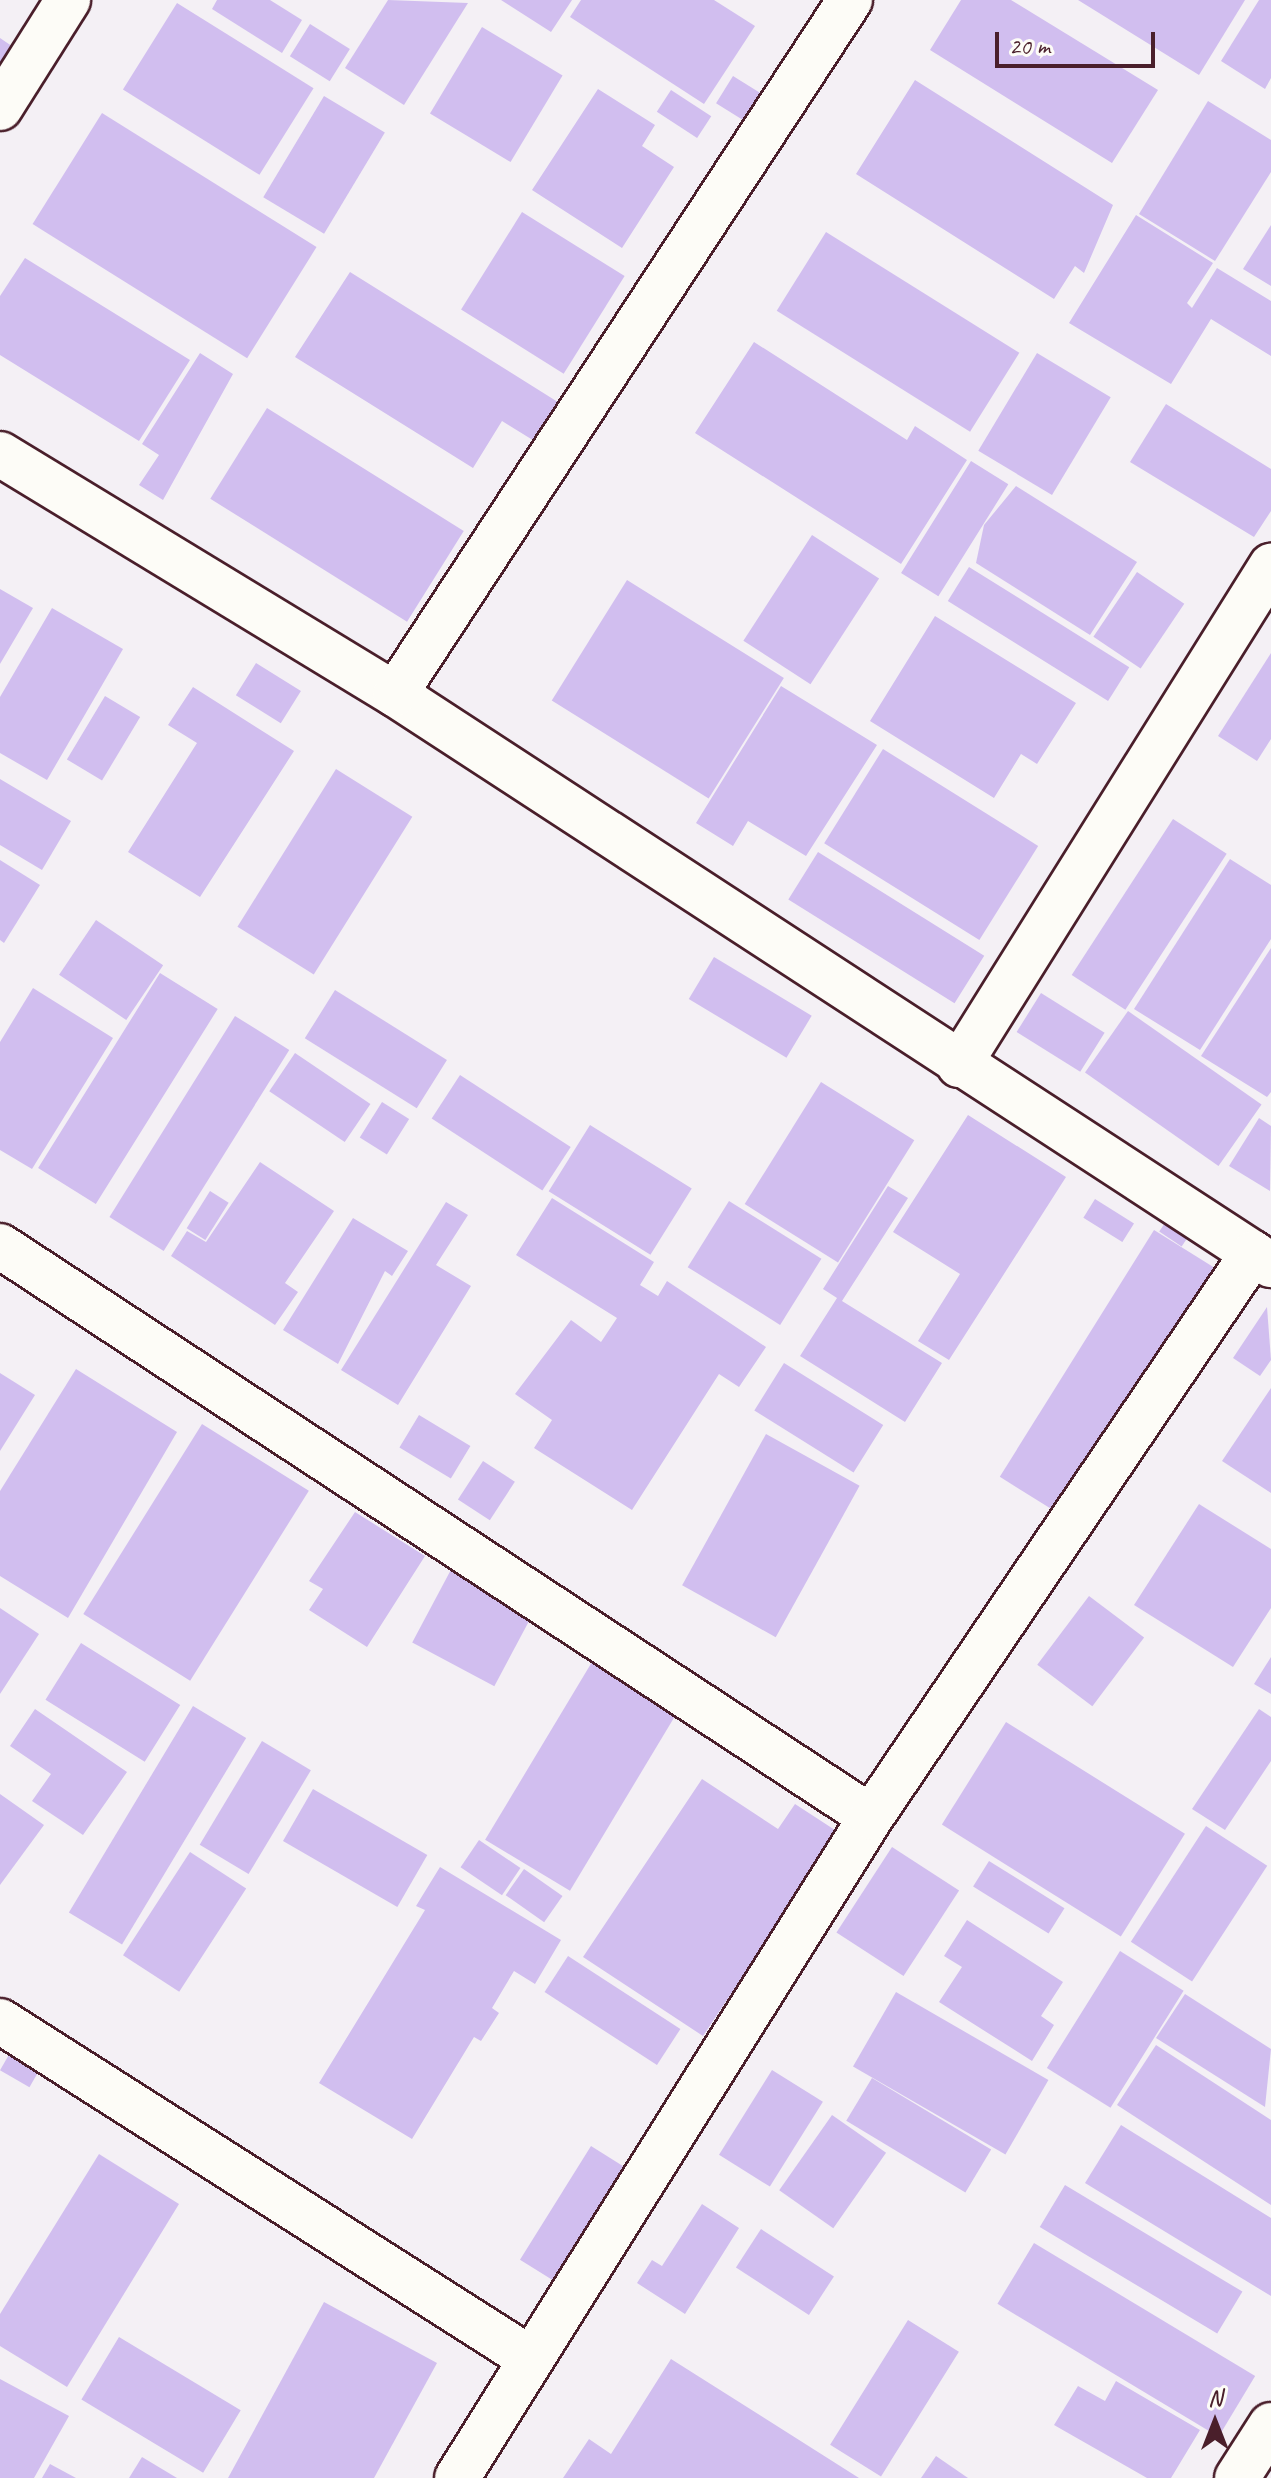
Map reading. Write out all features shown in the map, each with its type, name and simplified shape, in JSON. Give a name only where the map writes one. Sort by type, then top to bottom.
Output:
[{"type":"street","points":[[0,108],[68,0]]},
{"type":"street","points":[[395,694],[850,0]]},
{"type":"street","points":[[0,454],[395,694],[959,1065],[1262,1259],[871,1817],[457,2478]]},
{"type":"street","points":[[959,1065],[1271,566]]},
{"type":"street","points":[[0,1246],[871,1817]]},
{"type":"street","points":[[0,2021],[531,2359]]},
{"type":"street","points":[[1237,2478],[1271,2425]]},
{"type":"building","points":[[217,0],[270,0],[302,20],[282,53],[212,9]]},
{"type":"building","points":[[388,0],[468,3],[404,105],[345,68]]},
{"type":"building","points":[[501,0],[572,0],[551,32]]},
{"type":"building","points":[[581,0],[714,0],[755,26],[704,104],[570,17]]},
{"type":"building","points":[[961,0],[1011,0],[1158,90],[1112,163],[930,50]]},
{"type":"building","points":[[1078,0],[1245,0],[1199,75]]},
{"type":"building","points":[[1259,0],[1271,0],[1271,78],[1265,89],[1221,61]]},
{"type":"building","points":[[177,3],[314,88],[259,175],[123,90]]},
{"type":"building","points":[[310,24],[350,49],[330,81],[290,56]]},
{"type":"building","points":[[482,27],[563,75],[511,162],[430,114]]},
{"type":"building","points":[[0,38],[25,55],[0,71]]},
{"type":"building","points":[[733,76],[764,95],[747,122],[716,103]]},
{"type":"building","points":[[915,80],[1113,205],[1084,273],[1075,266],[1054,299],[856,174]]},
{"type":"building","points":[[598,89],[655,125],[642,146],[674,167],[622,248],[532,190]]},
{"type":"building","points":[[671,90],[711,116],[697,138],[657,112]]},
{"type":"building","points":[[324,96],[385,133],[324,234],[263,197]]},
{"type":"building","points":[[1208,101],[1271,140],[1271,172],[1215,261],[1139,214]]},
{"type":"building","points":[[102,113],[317,247],[247,358],[33,224]]},
{"type":"building","points":[[522,212],[625,276],[564,374],[461,310]]},
{"type":"building","points":[[1136,215],[1213,263],[1187,303],[1192,308],[1217,268],[1271,301],[1271,356],[1211,319],[1171,384],[1069,323]]},
{"type":"building","points":[[1271,225],[1271,286],[1243,269]]},
{"type":"building","points":[[826,232],[1019,353],[970,432],[777,311]]},
{"type":"building","points":[[25,258],[190,360],[139,441],[0,355],[0,296]]},
{"type":"building","points":[[350,272],[561,404],[536,442],[502,421],[473,468],[295,357]]},
{"type":"building","points":[[754,342],[907,440],[915,426],[967,460],[901,564],[695,433]]},
{"type":"building","points":[[200,353],[233,374],[163,500],[139,485],[159,455],[142,444]]},
{"type":"building","points":[[1037,353],[1111,397],[1052,495],[978,451]]},
{"type":"building","points":[[1166,404],[1271,469],[1271,511],[1254,537],[1130,462]]},
{"type":"building","points":[[267,408],[464,531],[407,622],[210,499]]},
{"type":"building","points":[[971,461],[1008,484],[938,596],[901,573]]},
{"type":"building","points":[[1016,486],[1137,562],[1090,635],[976,563],[984,525]]},
{"type":"building","points":[[812,535],[879,579],[810,684],[743,641]]},
{"type":"building","points":[[969,567],[1129,667],[1108,701],[948,601]]},
{"type":"building","points":[[1137,572],[1184,604],[1141,669],[1093,637]]},
{"type":"building","points":[[627,580],[784,678],[709,798],[552,700]]},
{"type":"building","points":[[0,589],[33,608],[0,664]]},
{"type":"building","points":[[52,608],[123,649],[47,780],[0,753],[0,697]]},
{"type":"building","points":[[935,616],[1076,703],[1037,764],[1021,754],[994,798],[870,721]]},
{"type":"building","points":[[1271,653],[1271,739],[1257,761],[1218,736]]},
{"type":"building","points":[[256,663],[301,691],[281,723],[236,695]]},
{"type":"building","points":[[781,686],[877,745],[806,856],[748,821],[733,846],[696,823]]},
{"type":"building","points":[[193,687],[294,751],[200,897],[128,852],[197,743],[168,725]]},
{"type":"building","points":[[105,696],[140,717],[102,781],[67,759]]},
{"type":"building","points":[[883,749],[1038,846],[979,940],[824,843]]},
{"type":"building","points":[[336,769],[412,817],[314,974],[237,927]]},
{"type":"building","points":[[0,779],[71,821],[42,870],[0,845]]},
{"type":"building","points":[[1173,819],[1227,854],[1125,1010],[1072,975]]},
{"type":"building","points":[[818,852],[984,956],[955,1003],[788,899]]},
{"type":"building","points":[[1230,859],[1271,885],[1271,939],[1200,1050],[1134,1009]]},
{"type":"building","points":[[0,860],[40,885],[4,943],[0,940]]},
{"type":"building","points":[[96,920],[163,965],[126,1020],[59,975]]},
{"type":"building","points":[[1271,948],[1271,1092],[1267,1097],[1201,1056]]},
{"type":"building","points":[[714,957],[812,1016],[786,1058],[689,999]]},
{"type":"building","points":[[160,973],[218,1009],[96,1204],[38,1168]]},
{"type":"building","points":[[33,988],[113,1038],[32,1169],[0,1150],[0,1042]]},
{"type":"building","points":[[335,990],[447,1060],[417,1108],[305,1038]]},
{"type":"building","points":[[1041,993],[1105,1033],[1080,1072],[1017,1032]]},
{"type":"building","points":[[1128,1011],[1262,1104],[1219,1166],[1085,1072]]},
{"type":"building","points":[[235,1016],[289,1050],[164,1251],[109,1217]]},
{"type":"building","points":[[295,1053],[370,1104],[345,1142],[269,1091]]},
{"type":"building","points":[[460,1075],[571,1147],[542,1191],[432,1119]]},
{"type":"building","points":[[821,1082],[914,1140],[838,1262],[745,1204]]},
{"type":"building","points":[[382,1102],[409,1119],[387,1155],[360,1138]]},
{"type":"building","points":[[968,1115],[1066,1177],[949,1360],[918,1341],[960,1274],[893,1232]]},
{"type":"building","points":[[1259,1118],[1271,1126],[1270,1191],[1229,1166]]},
{"type":"building","points":[[590,1125],[692,1189],[650,1255],[549,1191]]},
{"type":"building","points":[[260,1162],[334,1211],[285,1283],[298,1292],[275,1325],[171,1256],[187,1231],[206,1242]]},
{"type":"building","points":[[888,1186],[908,1198],[842,1301],[942,1363],[905,1422],[800,1356],[837,1298],[823,1289]]},
{"type":"building","points":[[210,1191],[229,1203],[205,1240],[187,1228]]},
{"type":"building","points":[[552,1198],[654,1262],[640,1285],[658,1296],[667,1281],[766,1347],[739,1387],[719,1374],[632,1510],[534,1448],[552,1420],[515,1394],[571,1320],[601,1342],[617,1318],[516,1255]]},
{"type":"building","points":[[1095,1199],[1134,1223],[1122,1242],[1083,1218]]},
{"type":"building","points":[[729,1201],[821,1259],[780,1325],[688,1267]]},
{"type":"building","points":[[446,1202],[468,1215],[436,1265],[471,1286],[398,1405],[341,1370]]},
{"type":"building","points":[[1171,1214],[1193,1229],[1182,1247],[1159,1231]]},
{"type":"building","points":[[353,1218],[408,1251],[392,1276],[385,1271],[338,1364],[283,1330]]},
{"type":"building","points":[[1154,1230],[1219,1271],[1065,1518],[1000,1477]]},
{"type":"building","points":[[1267,1307],[1271,1360],[1260,1376],[1233,1358]]},
{"type":"building","points":[[784,1363],[883,1425],[854,1472],[754,1410]]},
{"type":"building","points":[[76,1369],[177,1432],[68,1618],[0,1576],[0,1491]]},
{"type":"building","points":[[0,1373],[35,1395],[0,1451]]},
{"type":"building","points":[[1271,1388],[1271,1493],[1222,1461]]},
{"type":"building","points":[[419,1415],[470,1446],[451,1478],[399,1448]]},
{"type":"building","points":[[202,1424],[309,1491],[190,1681],[83,1614]]},
{"type":"building","points":[[766,1434],[860,1486],[776,1637],[682,1585]]},
{"type":"building","points":[[483,1461],[515,1482],[490,1520],[458,1500]]},
{"type":"building","points":[[1199,1504],[1271,1549],[1271,1608],[1233,1667],[1134,1605]]},
{"type":"building","points":[[355,1512],[425,1556],[367,1647],[309,1610],[323,1589],[309,1581]]},
{"type":"building","points":[[454,1564],[536,1608],[494,1686],[412,1643]]},
{"type":"building","points":[[1089,1596],[1144,1638],[1092,1706],[1037,1665]]},
{"type":"building","points":[[0,1608],[39,1634],[0,1694]]},
{"type":"building","points":[[81,1643],[180,1705],[145,1762],[45,1700]]},
{"type":"building","points":[[601,1647],[686,1698],[570,1891],[485,1840]]},
{"type":"building","points":[[1271,1657],[1271,1694],[1254,1684]]},
{"type":"building","points":[[193,1706],[246,1738],[122,1945],[69,1913]]},
{"type":"building","points":[[35,1709],[127,1772],[83,1835],[32,1801],[51,1774],[10,1746]]},
{"type":"building","points":[[1259,1709],[1271,1717],[1271,1761],[1225,1830],[1192,1809]]},
{"type":"building","points":[[1006,1722],[1185,1834],[1121,1936],[942,1825]]},
{"type":"building","points":[[262,1741],[311,1770],[249,1874],[200,1845]]},
{"type":"building","points":[[702,1779],[778,1829],[795,1804],[838,1832],[703,2036],[583,1957]]},
{"type":"building","points":[[313,1789],[427,1855],[397,1907],[283,1841]]},
{"type":"building","points":[[0,1794],[44,1825],[0,1885]]},
{"type":"building","points":[[1206,1826],[1267,1866],[1192,1981],[1131,1942]]},
{"type":"building","points":[[479,1840],[520,1868],[502,1895],[461,1867]]},
{"type":"building","points":[[892,1847],[959,1891],[904,1976],[836,1933]]},
{"type":"building","points":[[190,1852],[246,1888],[179,1992],[123,1955]]},
{"type":"building","points":[[989,1861],[1064,1908],[1049,1934],[973,1886]]},
{"type":"building","points":[[440,1867],[561,1940],[535,1984],[514,1971],[492,2008],[499,2013],[481,2041],[474,2037],[412,2139],[319,2083],[425,1910],[416,1906]]},
{"type":"building","points":[[524,1869],[563,1896],[544,1922],[506,1895]]},
{"type":"building","points":[[967,1920],[1063,1982],[1041,2016],[1054,2025],[1032,2061],[939,2002],[962,1967],[944,1956]]},
{"type":"building","points":[[1120,1951],[1184,1991],[1110,2108],[1047,2068]]},
{"type":"building","points":[[568,1956],[680,2029],[657,2065],[545,1992]]},
{"type":"building","points":[[896,1992],[1048,2080],[1005,2154],[853,2066]]},
{"type":"building","points":[[1185,1994],[1271,2049],[1265,2107],[1156,2038]]},
{"type":"building","points":[[18,2039],[47,2056],[29,2087],[0,2070]]},
{"type":"building","points":[[1156,2045],[1271,2120],[1271,2205],[1117,2105]]},
{"type":"building","points":[[772,2070],[823,2102],[770,2187],[719,2155]]},
{"type":"building","points":[[872,2078],[991,2150],[965,2192],[846,2121]]},
{"type":"building","points":[[832,2115],[886,2153],[833,2228],[779,2190]]},
{"type":"building","points":[[1121,2125],[1271,2218],[1271,2296],[1085,2183]]},
{"type":"building","points":[[591,2146],[630,2170],[559,2284],[520,2260]]},
{"type":"building","points":[[99,2154],[179,2204],[67,2387],[0,2346],[0,2314]]},
{"type":"building","points":[[1065,2185],[1242,2292],[1217,2334],[1040,2227]]},
{"type":"building","points":[[702,2204],[739,2228],[685,2314],[637,2283],[652,2260],[662,2266]]},
{"type":"building","points":[[761,2229],[834,2276],[809,2315],[736,2268]]},
{"type":"building","points":[[1034,2243],[1255,2376],[1219,2437],[997,2304]]},
{"type":"building","points":[[324,2302],[437,2363],[374,2478],[228,2478]]},
{"type":"building","points":[[908,2320],[959,2352],[881,2476],[830,2445]]},
{"type":"building","points":[[119,2337],[241,2410],[203,2473],[81,2400]]},
{"type":"building","points":[[671,2359],[859,2478],[563,2478],[589,2439],[611,2454]]},
{"type":"building","points":[[0,2379],[69,2416],[34,2478],[0,2478]]},
{"type":"building","points":[[1116,2381],[1200,2430],[1171,2478],[1147,2478],[1054,2425],[1078,2386],[1105,2401]]},
{"type":"building","points":[[936,2456],[968,2478],[921,2478]]},
{"type":"building","points":[[142,2457],[177,2478],[129,2478]]},
{"type":"building","points":[[50,2464],[76,2478],[42,2478]]}]
